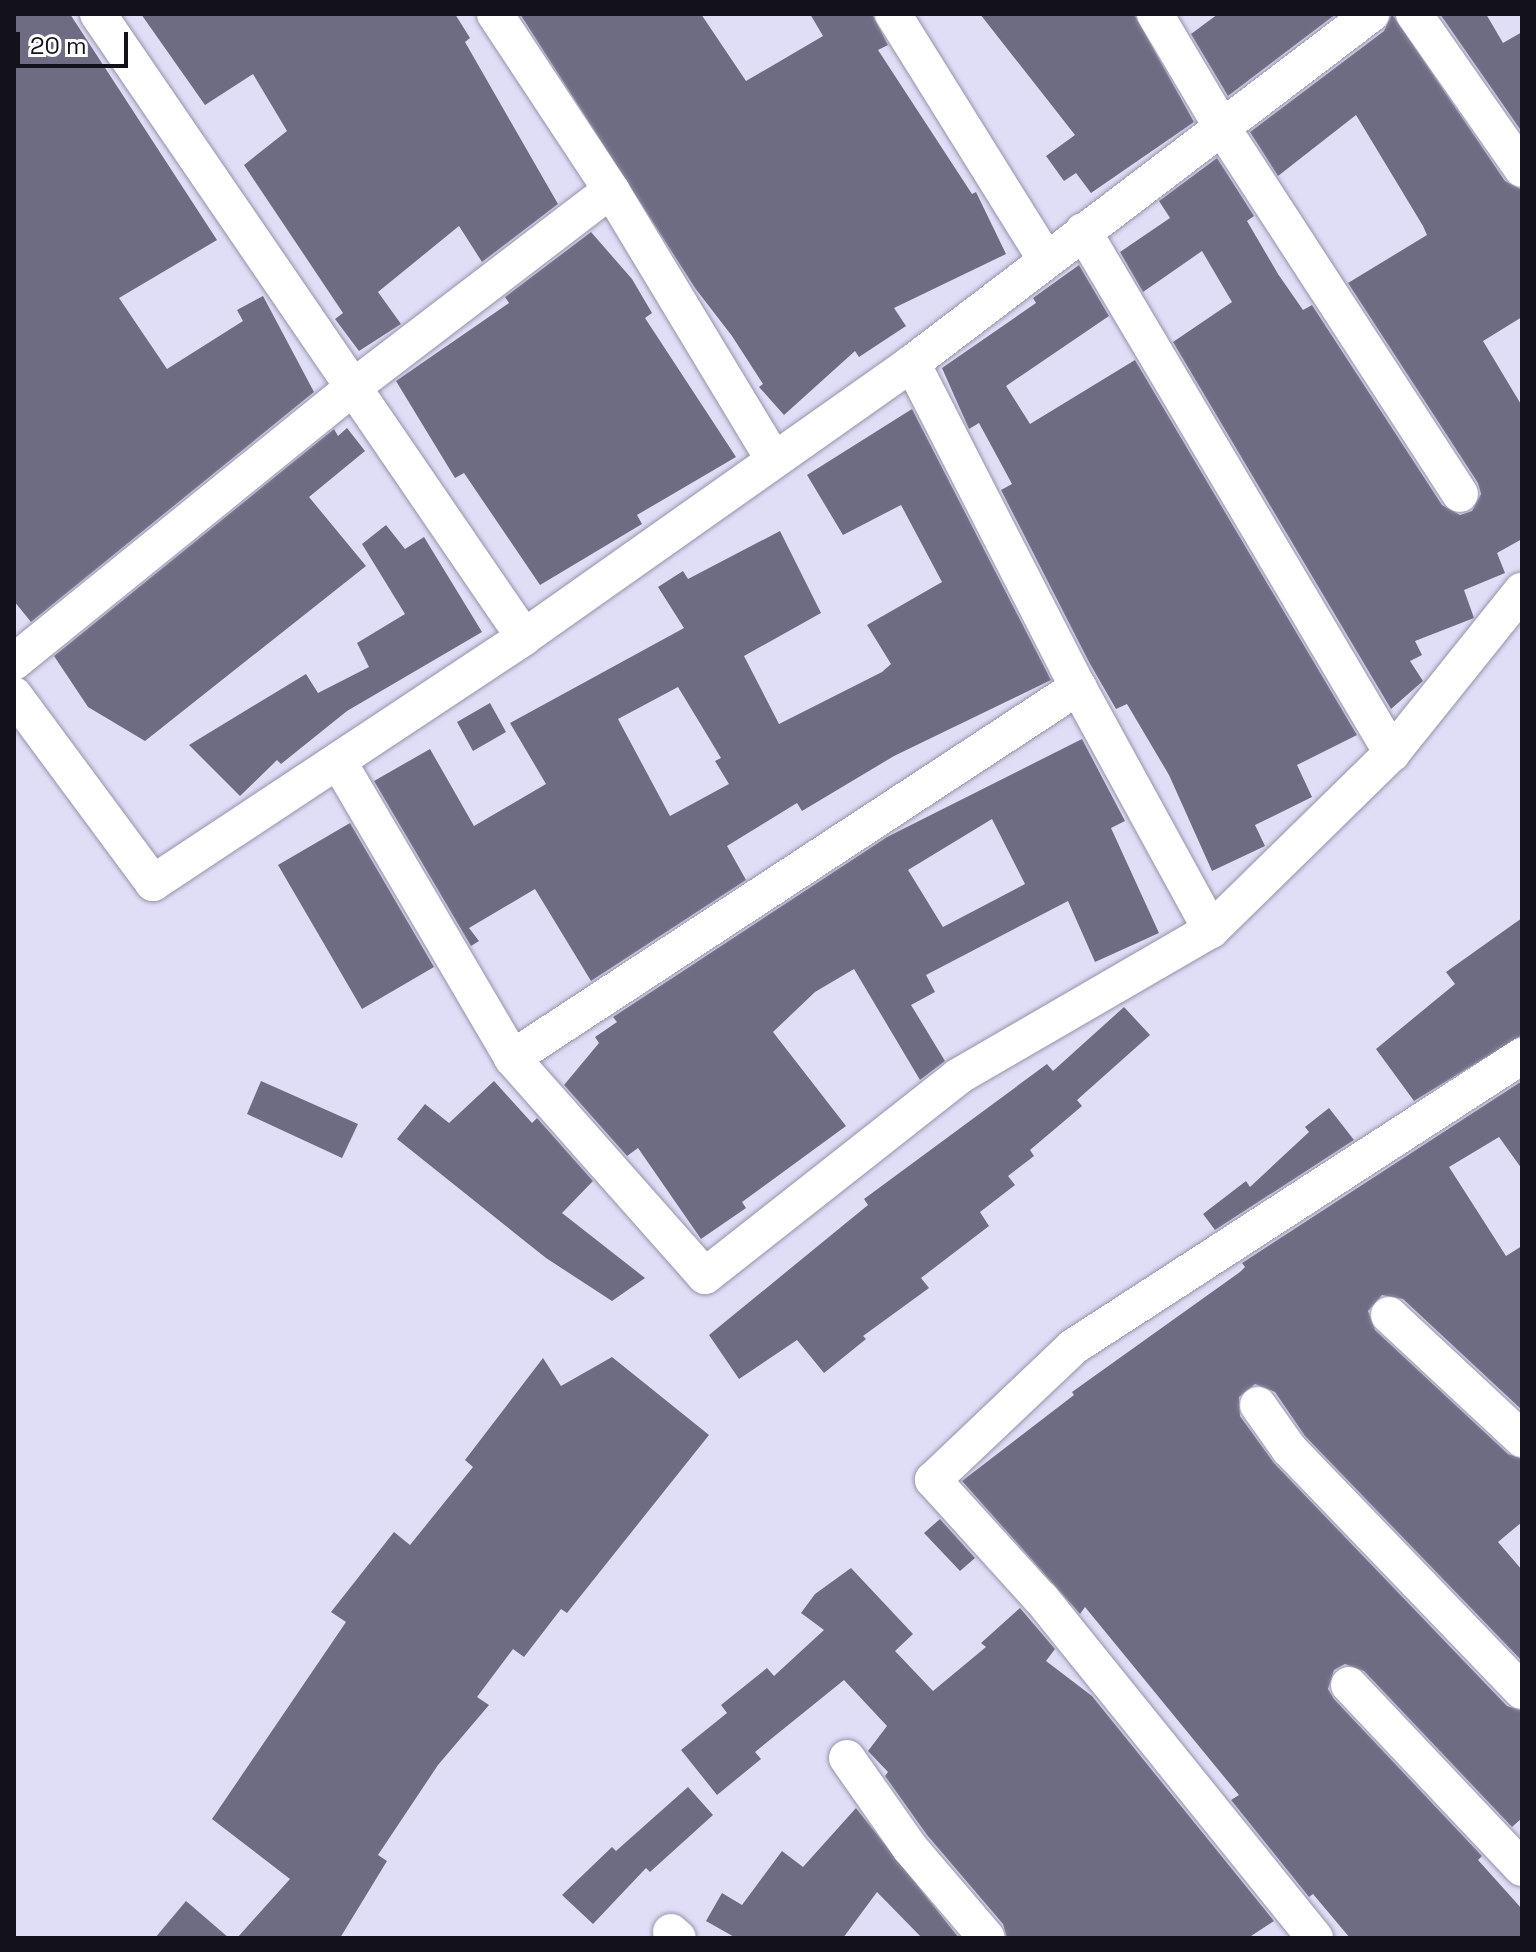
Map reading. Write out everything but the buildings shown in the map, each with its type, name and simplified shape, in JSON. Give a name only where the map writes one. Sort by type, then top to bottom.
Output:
[{"type":"street","points":[[98,14],[524,637]]},
{"type":"street","points":[[495,14],[611,190],[773,459]]},
{"type":"street","points":[[893,14],[1045,258]]},
{"type":"street","points":[[1155,14],[1223,129],[1460,494]]},
{"type":"street","points":[[14,695],[153,883],[524,637],[912,363],[1045,258],[1223,129],[1371,14]]},
{"type":"street","points":[[1414,14],[1522,169]]},
{"type":"street","points":[[14,662],[352,388],[611,190]]},
{"type":"street","points":[[1083,231],[1392,753]]},
{"type":"street","points":[[912,363],[1078,687],[1211,930]]},
{"type":"street","points":[[338,761],[512,1058],[705,1276],[959,1076],[1211,930],[1392,753],[1522,591]]},
{"type":"street","points":[[512,1058],[1078,687]]},
{"type":"street","points":[[1315,1938],[1041,1599],[933,1480],[1073,1347],[1522,1056]]},
{"type":"street","points":[[1389,1315],[1522,1439]]},
{"type":"street","points":[[1258,1405],[1289,1449],[1522,1691]]},
{"type":"street","points":[[1349,1685],[1522,1868]]},
{"type":"street","points":[[847,1758],[910,1848],[987,1938]]}]
